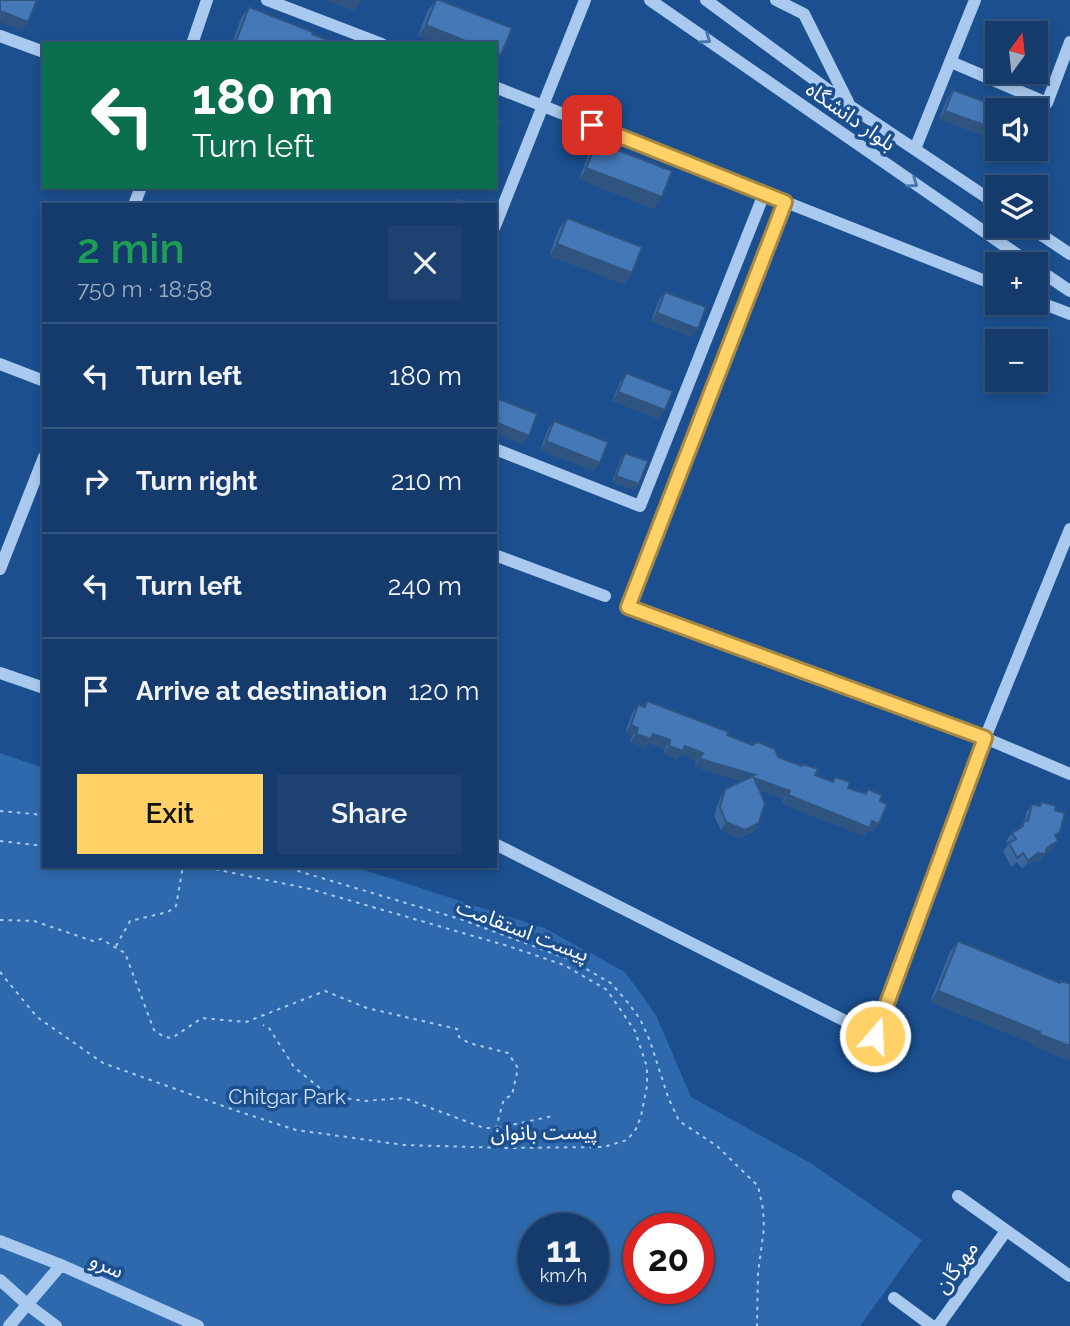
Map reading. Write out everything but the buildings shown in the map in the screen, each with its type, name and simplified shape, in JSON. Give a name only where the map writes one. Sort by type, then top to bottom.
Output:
[{"type":"street","points":[[193,42],[208,0]]},
{"type":"street","points":[[267,0],[377,42]]},
{"type":"street","points":[[497,221],[585,0]]},
{"type":"street","name":"بلوار دانشگاه","points":[[650,0],[1014,252]]},
{"type":"street","name":"بلوار دانشگاه","points":[[706,0],[850,106],[985,196]]},
{"type":"street","points":[[776,0],[798,5],[850,106]]},
{"type":"street","points":[[915,149],[975,0]]},
{"type":"street","points":[[0,36],[42,51]]},
{"type":"street","points":[[951,62],[1047,103],[1070,42]]},
{"type":"street","points":[[497,88],[985,281]]},
{"type":"street","points":[[497,450],[640,506],[764,194]]},
{"type":"street","points":[[785,202],[628,607],[985,738],[1070,774]]},
{"type":"street","points":[[1046,238],[1070,254]]},
{"type":"street","points":[[1048,276],[1070,292]]},
{"type":"street","points":[[1048,306],[1070,314]]},
{"type":"street","points":[[0,363],[42,380]]},
{"type":"street","points":[[0,569],[42,462]]},
{"type":"street","points":[[497,845],[875,1036],[985,738],[1070,531]]},
{"type":"street","points":[[497,556],[605,596]]},
{"type":"street","points":[[0,673],[42,687]]},
{"type":"street","points":[[958,1196],[1070,1276]]},
{"type":"street","name":"مهرگان","points":[[938,1326],[1006,1231]]},
{"type":"street","name":"سرو","points":[[0,1241],[198,1326]]},
{"type":"street","points":[[9,1326],[61,1265]]},
{"type":"street","points":[[0,1280],[56,1326]]},
{"type":"street","points":[[894,1298],[932,1326]]},
{"type":"path","points":[[0,811],[42,816]]},
{"type":"path","points":[[0,841],[42,846]]},
{"type":"path","points":[[115,947],[131,921],[168,912],[176,906],[183,868]]},
{"type":"path","name":"پیست بانوان","points":[[0,972],[37,1017],[103,1063],[296,1130],[404,1145],[504,1148],[604,1147],[627,1140],[636,1129],[647,1086],[647,1066],[635,1031],[607,990],[564,965],[508,946],[310,889],[210,868]]},
{"type":"path","name":"پیست استقامت","points":[[288,868],[460,919],[571,960],[612,984],[640,1019],[679,1121],[717,1146],[758,1186],[764,1228],[758,1273],[757,1326]]},
{"type":"path","points":[[0,919],[34,921],[93,941],[101,939],[125,953],[154,1030],[164,1037],[172,1038],[202,1018],[246,1022],[325,991],[367,1007],[457,1029],[459,1037],[469,1042],[508,1053],[519,1068],[512,1095],[504,1099],[496,1128]]},
{"type":"path","points":[[264,1025],[269,1028],[294,1067],[321,1089],[336,1097],[365,1101],[404,1098],[484,1128],[553,1116]]},
{"type":"green space","name":"Chitgar Park","points":[[0,753],[42,767],[42,868],[358,868],[544,928],[625,972],[656,1015],[691,1097],[812,1164],[922,1240],[860,1326],[0,1326]]},
{"type":"route","points":[[592,125],[785,202],[628,607],[985,738],[875,1036]]}]
